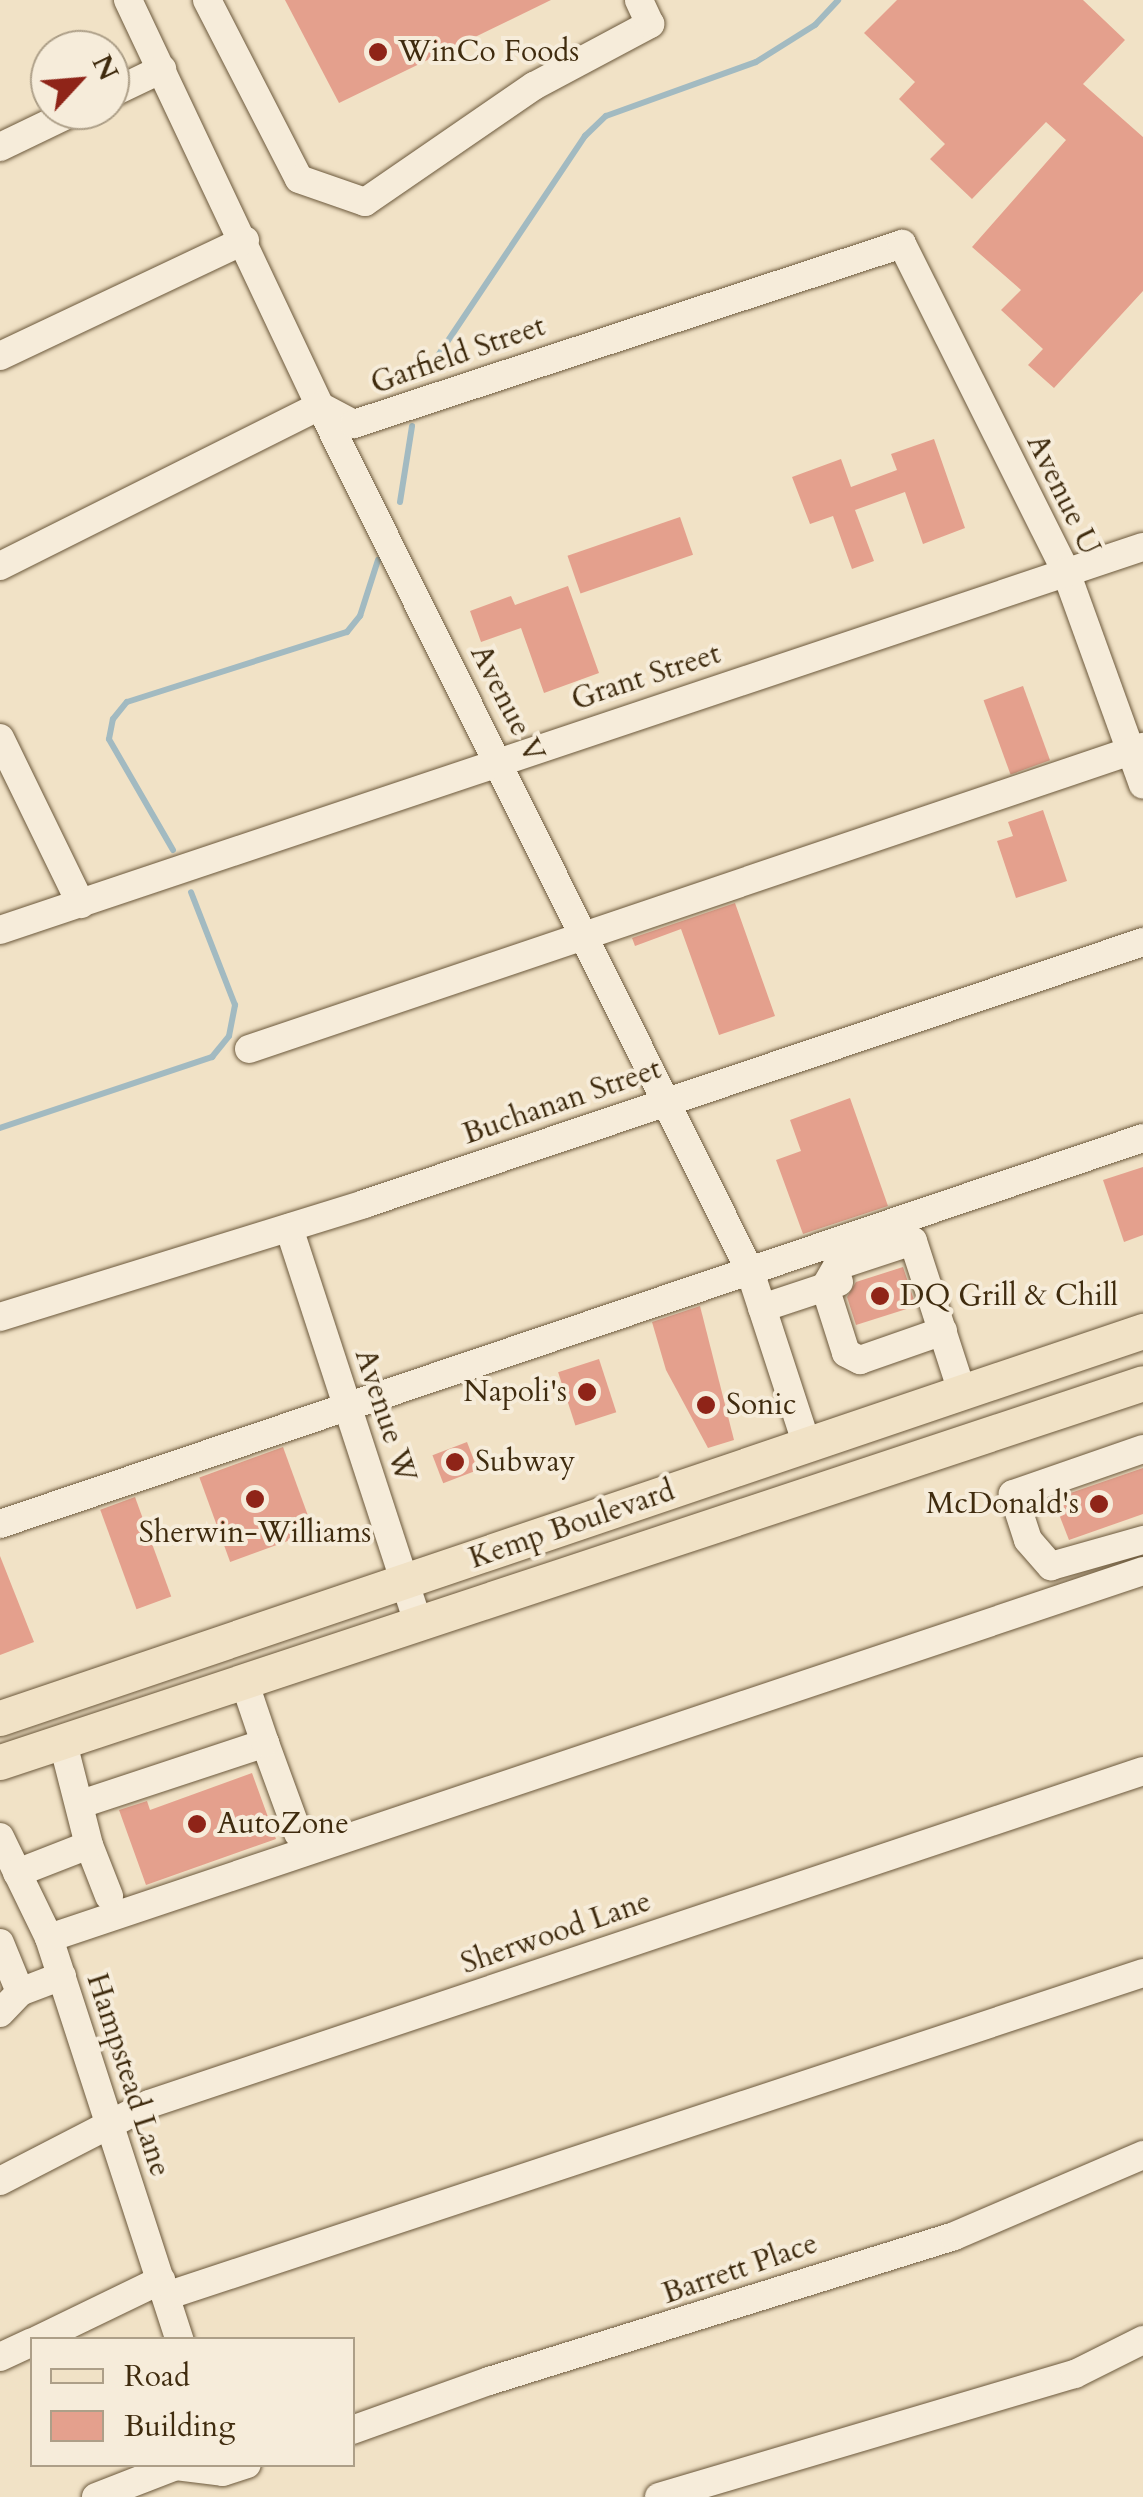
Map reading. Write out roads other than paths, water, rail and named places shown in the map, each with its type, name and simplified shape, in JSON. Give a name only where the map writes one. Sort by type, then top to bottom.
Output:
[{"type":"main road","name":"Kemp Boulevard","points":[[0,1718],[1143,1331]]},
{"type":"main road","name":"Kemp Boulevard","points":[[0,1762],[1143,1382]]},
{"type":"main road","points":[[807,1445],[820,1490]]},
{"type":"street","name":"Avenue V","points":[[128,0],[246,240],[320,406],[500,760],[750,1271],[807,1445]]},
{"type":"street","points":[[207,0],[299,179],[365,202],[534,86],[650,24],[639,0]]},
{"type":"street","points":[[130,84],[162,69]]},
{"type":"street","points":[[0,148],[36,130]]},
{"type":"street","points":[[0,356],[246,240]]},
{"type":"street","name":"Garfield Street","points":[[320,406],[354,424],[902,244]]},
{"type":"street","name":"Avenue U","points":[[902,244],[1066,572],[1137,749],[1143,785]]},
{"type":"street","points":[[0,566],[320,406]]},
{"type":"street","name":"Grant Street","points":[[0,930],[1143,547]]},
{"type":"street","points":[[249,1048],[1137,749]]},
{"type":"street","points":[[3,750],[81,904]]},
{"type":"street","name":"Buchanan Street","points":[[0,1318],[290,1228],[1143,942]]},
{"type":"street","points":[[0,1524],[1143,1138]]},
{"type":"street","name":"Avenue W","points":[[290,1228],[418,1624]]},
{"type":"street","points":[[762,1308],[825,1287],[837,1266],[912,1240],[962,1392]]},
{"type":"street","points":[[825,1287],[846,1353],[860,1360],[943,1331]]},
{"type":"street","points":[[1143,1449],[1013,1494],[1028,1540],[1052,1566],[1143,1540]]},
{"type":"street","points":[[1037,1485],[1032,1514],[1037,1532],[1054,1549],[1143,1524]]},
{"type":"street","points":[[49,1938],[1143,1571]]},
{"type":"street","points":[[244,1681],[298,1833]]},
{"type":"street","points":[[63,1743],[82,1804],[89,1845],[110,1896]]},
{"type":"street","points":[[82,1804],[265,1743]]},
{"type":"street","name":"Sherwood Lane","points":[[0,2181],[149,2104],[1143,1771]]},
{"type":"street","name":"Hampstead Lane","points":[[0,1837],[49,1938],[179,2337]]},
{"type":"street","points":[[18,1873],[89,1845]]},
{"type":"street","points":[[0,1943],[10,2003],[62,1976]]},
{"type":"street","points":[[45,2337],[164,2288],[1143,1973]]},
{"type":"street","name":"Barrett Place","points":[[355,2429],[489,2380],[954,2236],[1143,2155]]},
{"type":"street","points":[[658,2497],[1075,2374],[1143,2340]]},
{"type":"street","points":[[0,2358],[30,2343]]},
{"type":"street","points":[[96,2497],[173,2467]]},
{"type":"street","points":[[183,2467],[230,2474]]},
{"type":"waterway","points":[[425,375],[585,136],[606,116],[756,62],[815,25],[838,0]]},
{"type":"waterway","points":[[400,502],[412,426]]},
{"type":"waterway","points":[[173,850],[109,739],[113,719],[127,702],[347,632],[360,616],[378,560]]},
{"type":"waterway","points":[[0,1128],[212,1057],[229,1036],[235,1005],[191,892]]},
{"type":"place","name":"WinCo Foods","points":[[378,52]]},
{"type":"place","name":"DQ Grill & Chill","points":[[880,1296]]},
{"type":"place","name":"Napoli's","points":[[587,1392]]},
{"type":"place","name":"Sonic","points":[[706,1405]]},
{"type":"place","name":"Subway","points":[[455,1462]]},
{"type":"place","name":"Sherwin-Williams","points":[[255,1499]]},
{"type":"place","name":"McDonald's","points":[[1099,1504]]},
{"type":"place","name":"AutoZone","points":[[197,1824]]}]
